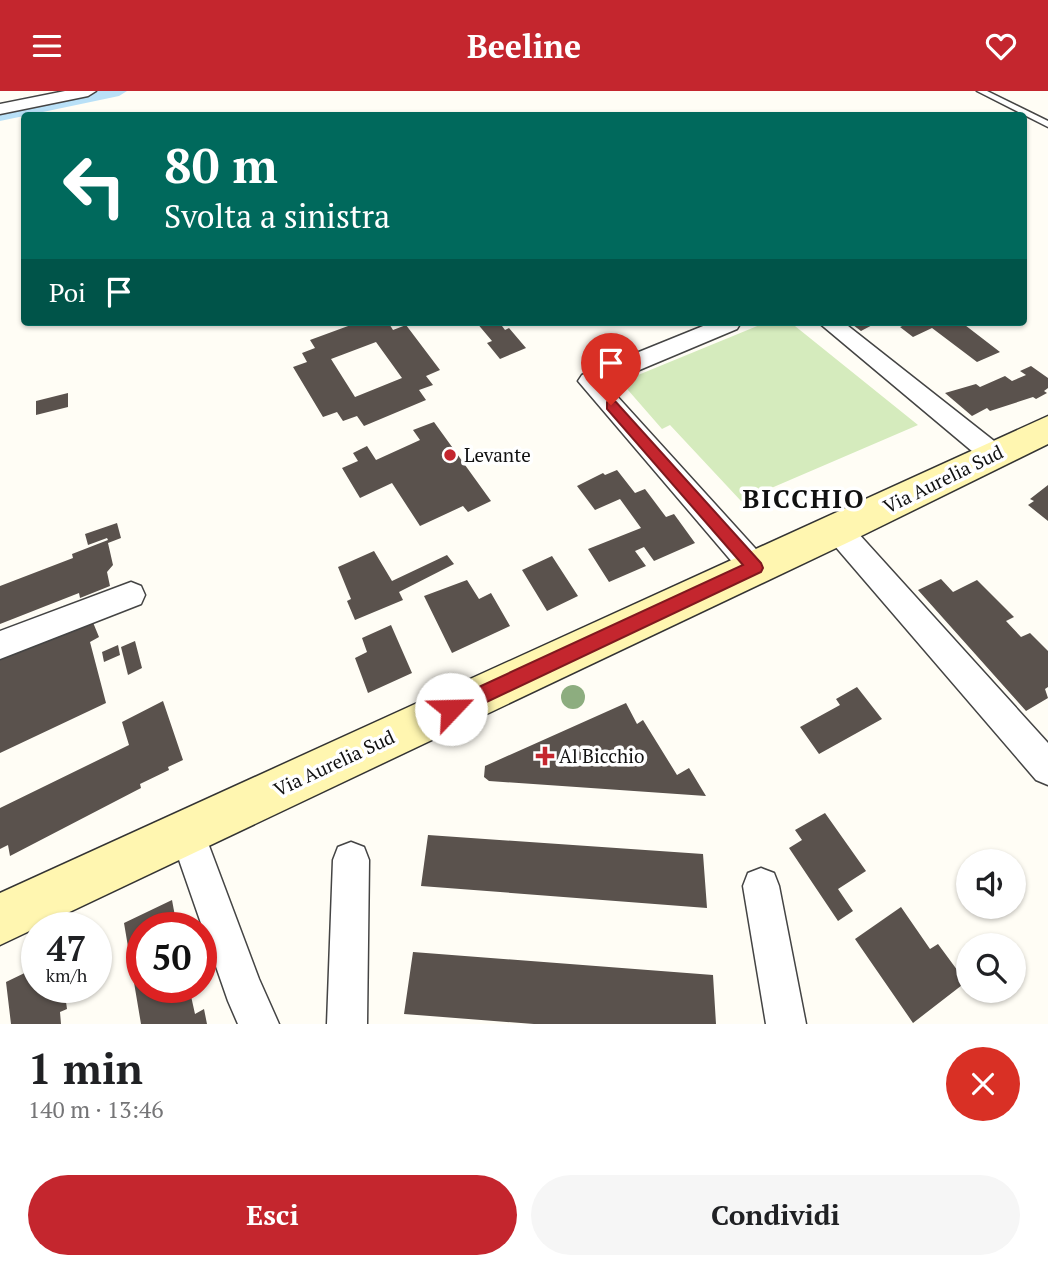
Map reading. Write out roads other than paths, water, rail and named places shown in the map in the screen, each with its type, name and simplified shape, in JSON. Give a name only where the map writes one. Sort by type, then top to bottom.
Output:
[{"type":"main road","name":"Via Aurelia Sud","points":[[0,919],[838,530],[1048,429]]},
{"type":"street","points":[[0,109],[89,91]]},
{"type":"street","points":[[724,326],[590,381],[755,568]]},
{"type":"street","points":[[834,326],[994,455]]},
{"type":"street","points":[[838,530],[1048,768]]},
{"type":"street","points":[[0,645],[131,595]]},
{"type":"street","points":[[187,831],[242,987],[260,1024]]},
{"type":"street","points":[[348,1024],[351,860]]},
{"type":"street","points":[[761,886],[786,1024]]},
{"type":"lane","points":[[981,91],[1024,112]]},
{"type":"lane","points":[[1027,114],[1048,124]]},
{"type":"waterway","points":[[0,116],[119,91]]},
{"type":"place","name":"Levante","points":[[450,455]]},
{"type":"place","name":"Al Bicchio","points":[[545,756]]},
{"type":"district","name":"BICCHIO","points":[[804,499]]}]
